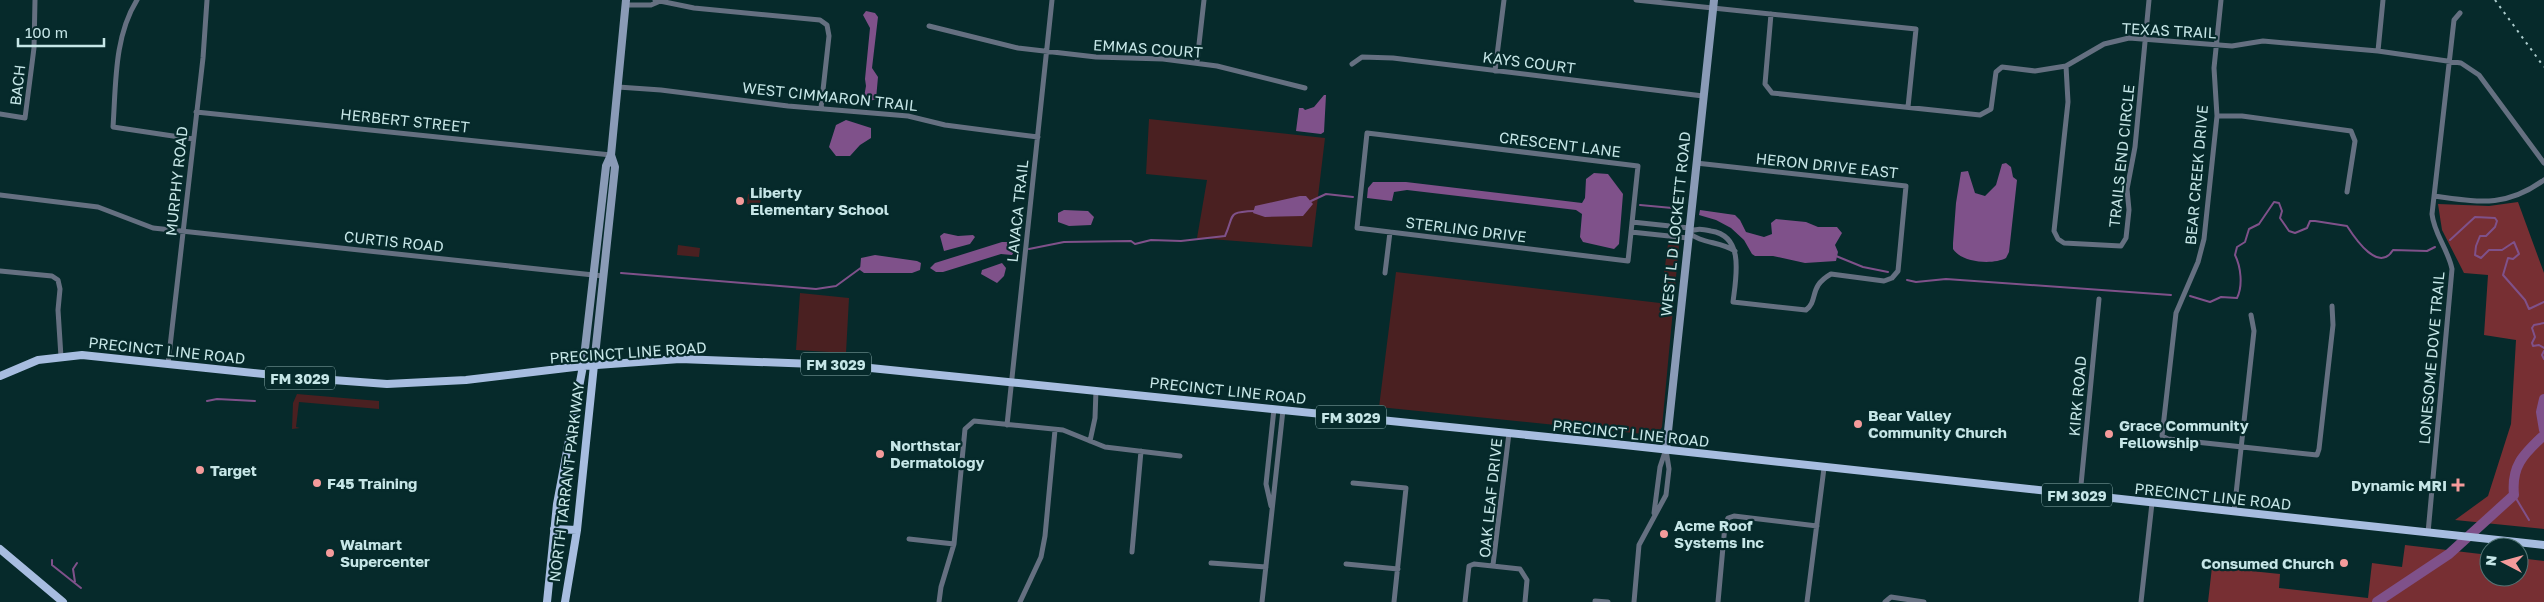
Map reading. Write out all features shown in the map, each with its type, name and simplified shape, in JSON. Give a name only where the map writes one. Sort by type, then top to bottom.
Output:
[{"type":"main road","points":[[583,366],[615,167],[611,155],[626,2]]},
{"type":"main road","name":"WEST L D LOCKETT ROAD","points":[[1666,450],[1714,4]]},
{"type":"main road","points":[[594,365],[598,275]]},
{"type":"main road","name":"PRECINCT LINE ROAD","points":[[0,376],[38,360],[82,355],[292,377],[387,384],[458,381],[583,366],[680,359],[777,361],[1011,381],[2544,545]]},
{"type":"main road","name":"NORTH TARRANT PARKWAY","points":[[565,602],[577,530],[594,365]]},
{"type":"main road","name":"NORTH TARRANT PARKWAY","points":[[547,602],[561,479],[583,366]]},
{"type":"main road","points":[[554,529],[577,530]]},
{"type":"main road","points":[[0,549],[63,602]]},
{"type":"street","name":"BACH","points":[[0,114],[25,118],[34,48],[35,0]]},
{"type":"street","points":[[137,0],[125,22],[119,48],[113,127],[193,139]]},
{"type":"street","name":"MURPHY ROAD","points":[[168,364],[207,0]]},
{"type":"street","name":"LAVACA TRAIL","points":[[1007,424],[1052,0]]},
{"type":"street","points":[[1197,62],[1204,0]]},
{"type":"street","points":[[1495,70],[1504,0]]},
{"type":"street","points":[[1636,0],[1714,4],[1771,14],[1916,29],[1908,107]]},
{"type":"street","points":[[2145,39],[2149,0]]},
{"type":"street","name":"BEAR CREEK DRIVE","points":[[2221,0],[2214,80],[2217,116],[2201,252],[2181,297],[2173,327],[2162,436],[2168,439],[2241,447]]},
{"type":"street","points":[[2378,51],[2384,0]]},
{"type":"street","points":[[626,2],[651,5],[657,1],[694,8],[814,20],[827,25],[829,36],[821,108]]},
{"type":"street","name":"LONESOME DOVE TRAIL","points":[[2428,533],[2452,269],[2450,258],[2433,225],[2434,196],[2454,20],[2460,13]]},
{"type":"street","name":"TEXAS TRAIL","points":[[1771,14],[1765,84],[1772,93],[1980,115],[1991,109],[1996,72],[2002,67],[2036,71],[2066,66],[2098,47],[2115,40],[2145,39],[2232,46],[2262,41],[2378,51],[2461,63],[2479,74],[2544,163]]},
{"type":"street","name":"EMMAS COURT","points":[[930,26],[995,43],[1047,52],[1116,59],[1163,59],[1197,62],[1276,79],[1305,88]]},
{"type":"street","name":"TRAILS END CIRCLE","points":[[2066,66],[2068,102],[2054,231],[2058,239],[2064,243],[2121,246],[2126,238],[2129,210],[2127,189],[2135,147],[2145,39]]},
{"type":"street","name":"KAYS COURT","points":[[1352,64],[1362,57],[1393,58],[1703,96]]},
{"type":"street","name":"WEST CIMMARON TRAIL","points":[[618,87],[908,116],[945,125],[1038,138]]},
{"type":"street","name":"HERBERT STREET","points":[[196,112],[611,155]]},
{"type":"street","points":[[2217,116],[2242,116],[2347,129],[2354,133],[2355,141],[2347,192]]},
{"type":"street","name":"CRESCENT LANE","points":[[1367,133],[1638,166],[1632,222]]},
{"type":"street","name":"STERLING DRIVE","points":[[1367,133],[1357,228],[1628,261],[1632,222]]},
{"type":"street","name":"HERON DRIVE EAST","points":[[1696,163],[1906,186],[1898,271],[1892,278],[1884,281],[1831,274],[1817,284],[1811,306],[1806,310],[1733,302],[1736,275],[1734,251]]},
{"type":"street","points":[[2434,196],[2464,200],[2502,201],[2518,197],[2544,180]]},
{"type":"street","name":"CURTIS ROAD","points":[[0,195],[98,207],[153,228],[598,275]]},
{"type":"street","points":[[1632,222],[1688,233],[1696,239],[1717,242],[1734,251]]},
{"type":"street","points":[[1631,232],[1688,233],[1696,228],[1719,232],[1733,243],[1734,251]]},
{"type":"street","points":[[1385,273],[1390,232]]},
{"type":"street","points":[[0,271],[52,276],[58,280],[60,289],[58,310],[61,356]]},
{"type":"street","name":"KIRK ROAD","points":[[2080,495],[2099,299]]},
{"type":"street","points":[[2241,447],[2317,455],[2320,449],[2333,325],[2332,306]]},
{"type":"street","points":[[2234,512],[2254,330],[2251,315]]},
{"type":"street","points":[[1090,441],[1095,418],[1096,390]]},
{"type":"street","points":[[1272,509],[1266,484],[1274,409]]},
{"type":"street","points":[[1262,602],[1283,410]]},
{"type":"street","points":[[939,602],[941,587],[954,544],[965,429],[974,421],[1055,430],[1105,447],[1180,456]]},
{"type":"street","points":[[1020,602],[1040,557],[1045,536],[1055,430]]},
{"type":"street","name":"OAK LEAF DRIVE","points":[[1509,433],[1493,565],[1520,569],[1523,572],[1527,580],[1525,602]]},
{"type":"street","points":[[1654,516],[1660,467],[1666,450]]},
{"type":"street","points":[[1634,602],[1639,545],[1666,496],[1669,469],[1666,450]]},
{"type":"street","points":[[1132,552],[1141,451]]},
{"type":"street","points":[[1807,602],[1824,468]]},
{"type":"street","points":[[1353,483],[1406,488],[1394,602]]},
{"type":"street","points":[[2141,602],[2152,503]]},
{"type":"street","points":[[1718,602],[1725,525],[1728,518],[1734,516],[1817,526]]},
{"type":"street","points":[[909,539],[954,544]]},
{"type":"street","points":[[1211,563],[1266,568]]},
{"type":"street","points":[[1346,564],[1398,569]]},
{"type":"street","points":[[1465,602],[1469,566],[1474,564],[1493,565]]},
{"type":"street","points":[[1886,600],[1891,597],[1924,602]]},
{"type":"street","points":[[1596,601],[1608,602]]},
{"type":"shaded area","points":[[866,11],[875,13],[878,17],[872,68],[878,77],[876,99],[870,101],[864,97],[870,28],[863,15]]},
{"type":"shaded area","points":[[1326,95],[1324,132],[1321,134],[1296,131],[1299,108],[1305,110],[1314,107]]},
{"type":"shaded area","points":[[1149,119],[1325,138],[1312,247],[1197,238],[1207,180],[1146,174]]},
{"type":"shaded area","points":[[846,120],[871,128],[871,138],[860,145],[850,156],[836,156],[829,147],[836,125]]},
{"type":"shaded area","points":[[2006,163],[2011,167],[2013,177],[2017,180],[2009,252],[2006,258],[1993,262],[1970,260],[1957,254],[1953,249],[1956,203],[1961,172],[1968,171],[1975,193],[1985,196],[1996,185],[2002,164]]},
{"type":"shaded area","points":[[1594,173],[1608,174],[1623,194],[1619,244],[1614,249],[1583,242],[1580,237],[1582,214],[1576,210],[1407,190],[1394,192],[1392,201],[1367,198],[1368,188],[1373,182],[1406,182],[1582,203],[1585,198],[1586,179]]},
{"type":"shaded area","points":[[748,194],[761,196],[760,206],[747,204]]},
{"type":"shaded area","points":[[1306,196],[1313,204],[1303,216],[1265,217],[1253,213],[1255,206]]},
{"type":"shaded area","points":[[2518,202],[2544,273],[2544,529],[2455,520],[2488,496],[2511,424],[2516,340],[2484,335],[2488,275],[2464,273],[2442,230],[2438,204],[2489,206]]},
{"type":"shaded area","points":[[1064,210],[1088,211],[1094,217],[1091,225],[1069,226],[1058,222],[1058,213]]},
{"type":"shaded area","points":[[1700,210],[1735,215],[1746,232],[1764,237],[1772,234],[1771,223],[1776,219],[1806,222],[1818,227],[1837,227],[1842,233],[1835,245],[1838,252],[1836,261],[1805,263],[1773,256],[1755,256],[1744,240],[1731,228],[1716,220],[1699,215]]},
{"type":"shaded area","points":[[944,233],[958,236],[973,235],[975,237],[970,244],[944,251],[940,236]]},
{"type":"shaded area","points":[[1002,242],[1014,242],[1017,247],[1012,255],[1001,254],[943,272],[936,272],[930,268],[935,263]]},
{"type":"shaded area","points":[[1668,244],[1679,245],[1662,427],[1658,434],[1379,407],[1396,272],[1660,303]]},
{"type":"shaded area","points":[[678,245],[700,248],[699,257],[677,255]]},
{"type":"shaded area","points":[[875,255],[917,261],[921,263],[920,270],[912,273],[864,273],[860,270],[861,258]]},
{"type":"shaded area","points":[[1002,263],[1006,268],[1004,276],[997,283],[981,274],[982,270]]},
{"type":"shaded area","points":[[800,293],[849,298],[846,353],[796,350]]},
{"type":"shaded area","points":[[297,394],[379,401],[379,409],[299,402],[296,427],[300,428],[292,429],[293,403]]},
{"type":"shaded area","points":[[2405,545],[2479,554],[2479,587],[2529,587],[2529,559],[2544,561],[2544,602],[2208,602],[2212,567],[2280,574],[2279,588],[2368,598],[2372,563],[2402,567]]},
{"type":"waterway","points":[[1311,201],[1326,194],[1353,197]]},
{"type":"waterway","points":[[2190,296],[2210,302],[2221,297],[2237,298],[2241,282],[2235,255],[2237,247],[2245,242],[2249,229],[2259,224],[2274,202],[2279,203],[2282,211],[2280,218],[2289,231],[2295,233],[2307,228],[2310,221],[2347,226],[2368,252],[2381,258],[2387,256],[2393,250],[2427,251],[2435,247]]},
{"type":"waterway","points":[[1640,205],[1683,209]]},
{"type":"waterway","points":[[1029,249],[1064,242],[1131,241],[1135,244],[1151,240],[1181,241],[1225,236],[1231,219],[1235,214],[1255,211]]},
{"type":"waterway","points":[[2450,240],[2475,217],[2495,218],[2497,221],[2495,227],[2486,236],[2480,236],[2475,255],[2481,258],[2489,250],[2502,250],[2514,242],[2519,254],[2513,259],[2508,258],[2503,275],[2525,300],[2529,309],[2544,302]]},
{"type":"waterway","points":[[1836,256],[1863,267],[1888,272]]},
{"type":"waterway","points":[[621,273],[816,289],[836,286],[862,267]]},
{"type":"waterway","points":[[1907,280],[1916,282],[1946,279],[2171,295]]},
{"type":"waterway","points":[[2544,323],[2534,325],[2532,328],[2535,337],[2532,343],[2533,346],[2539,345],[2544,348]]},
{"type":"waterway","points":[[2544,351],[2542,355],[2544,359]]},
{"type":"waterway","points":[[207,401],[217,399],[255,401]]},
{"type":"waterway","points":[[2544,399],[2541,412],[2544,430]]},
{"type":"waterway","points":[[2377,602],[2449,554],[2514,495],[2515,476],[2520,461],[2544,435]]},
{"type":"waterway","points":[[2514,495],[2529,520]]},
{"type":"waterway","points":[[52,560],[52,565],[81,588]]},
{"type":"waterway","points":[[75,582],[73,569],[77,563]]},
{"type":"railway","points":[[2495,0],[2544,67]]},
{"type":"place","name":"Liberty Elementary School","points":[[740,201]]},
{"type":"place","name":"Bear Valley Community Church","points":[[1858,424]]},
{"type":"place","name":"Grace Community Fellowship","points":[[2109,434]]},
{"type":"place","name":"Northstar Dermatology","points":[[880,454]]},
{"type":"place","name":"Target","points":[[200,470]]},
{"type":"place","name":"F45 Training","points":[[317,483]]},
{"type":"place","name":"Dynamic MRI","points":[[2458,485]]},
{"type":"place","name":"Acme Roof Systems Inc","points":[[1664,534]]},
{"type":"place","name":"Walmart Supercenter","points":[[330,553]]},
{"type":"place","name":"Consumed Church","points":[[2344,563]]}]
